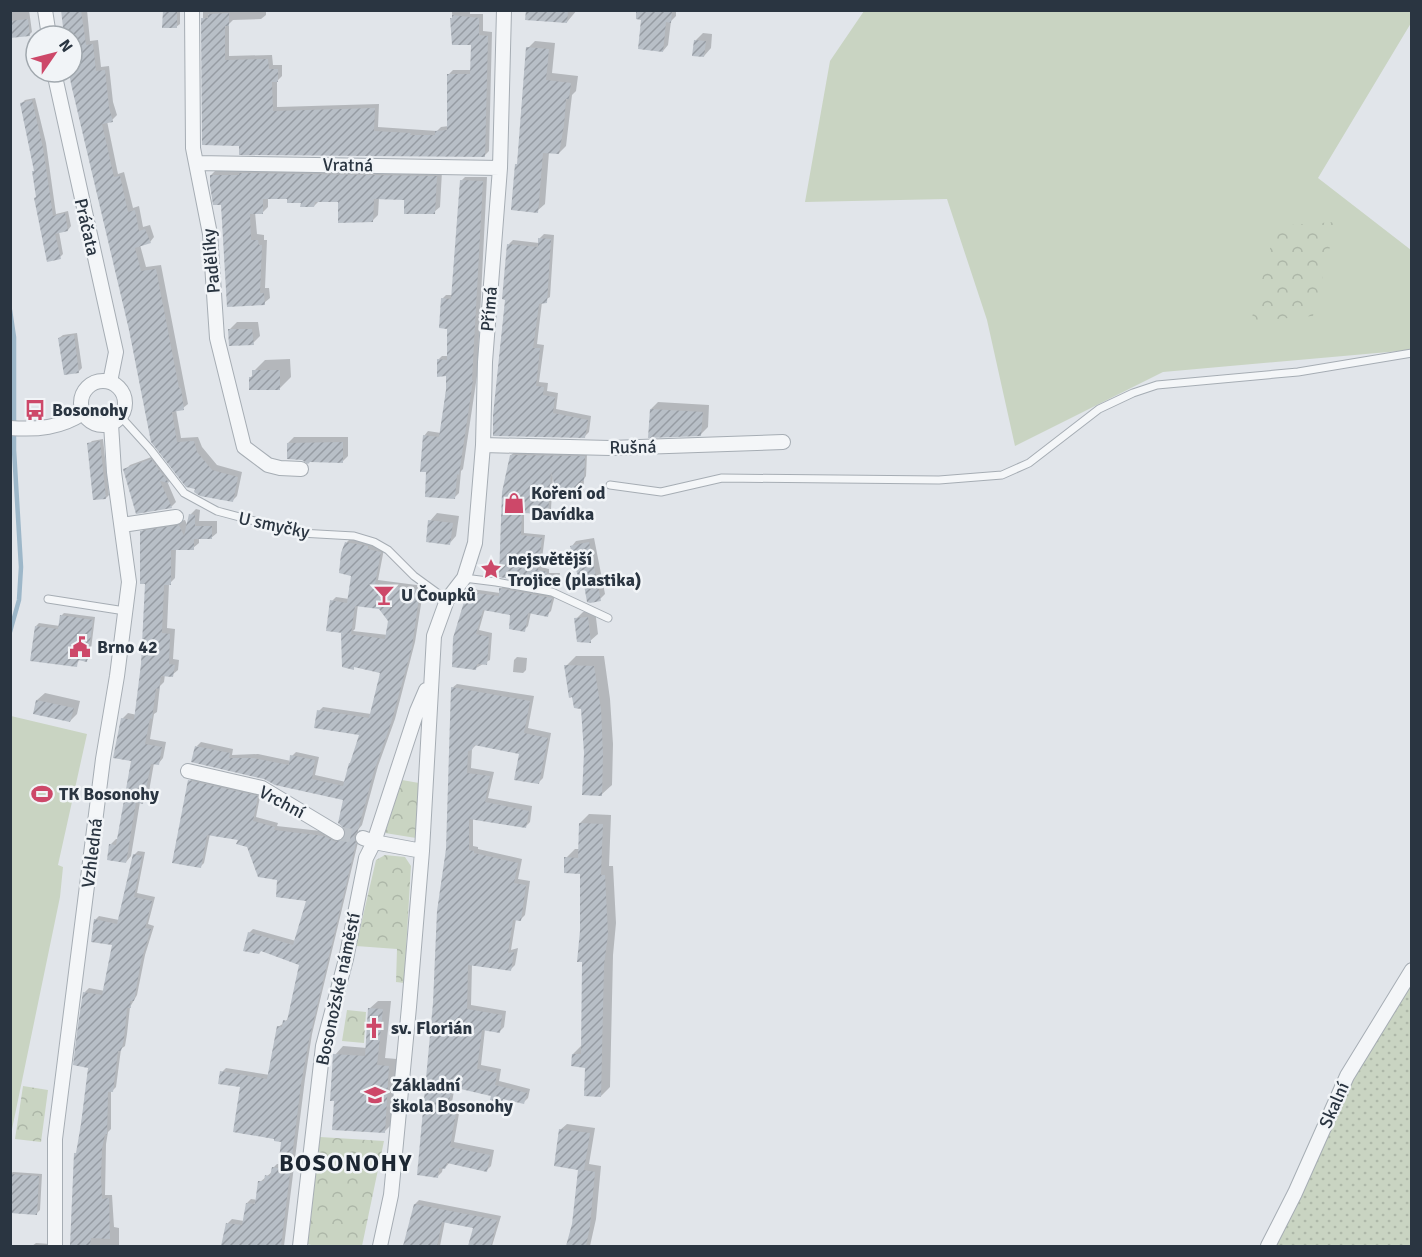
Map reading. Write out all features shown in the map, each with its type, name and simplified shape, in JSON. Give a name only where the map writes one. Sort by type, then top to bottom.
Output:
[{"type":"street","name":"Padělíky","points":[[192,10],[193,148],[210,234],[217,338],[244,447],[268,465],[301,470]]},
{"type":"street","name":"Přímá","points":[[447,600],[464,578],[475,543],[483,445],[484,362],[500,168],[504,10]]},
{"type":"street","name":"Práčata","points":[[57,84],[116,352],[110,382]]},
{"type":"street","name":"Vratná","points":[[196,163],[500,168]]},
{"type":"street","points":[[99,381],[110,382],[119,387],[125,396],[125,407],[116,421],[95,424],[83,413],[81,400],[87,388],[99,381]]},
{"type":"street","points":[[15,428],[59,426],[83,413]]},
{"type":"street","name":"Vzhledná","points":[[55,1246],[56,1127],[103,759],[129,582],[114,472],[116,421]]},
{"type":"street","name":"Rušná","points":[[483,445],[610,448],[783,442]]},
{"type":"street","points":[[122,525],[176,517]]},
{"type":"street","name":"Bosonožské náměstí","points":[[380,1246],[391,1195],[398,1139],[422,851],[434,636],[447,600]]},
{"type":"street","name":"Bosonožské náměstí","points":[[300,1246],[323,1047],[346,959],[369,840],[430,681]]},
{"type":"street","name":"Vrchní","points":[[188,771],[262,788],[337,833]]},
{"type":"street","points":[[369,840],[422,851]]},
{"type":"street","name":"Skalní","points":[[1268,1246],[1295,1193],[1347,1076],[1412,970]]},
{"type":"lane","points":[[610,485],[661,492],[722,478],[939,480],[1002,475],[1029,463],[1099,409],[1157,385],[1298,372],[1412,353]]},
{"type":"lane","name":"U smyčky","points":[[116,421],[150,448],[184,493],[217,511],[300,533],[354,536],[374,542],[388,550],[414,576],[447,600]]},
{"type":"lane","points":[[464,578],[552,592],[608,618]]},
{"type":"lane","points":[[48,599],[125,610]]},
{"type":"green space","points":[[864,11],[1411,11],[1411,23],[1318,178],[1411,250],[1411,350],[1163,372],[1015,446],[987,320],[947,199],[805,202],[830,61]]},
{"type":"green space","points":[[1336,222],[1313,316],[1251,321],[1276,226]]},
{"type":"green space","points":[[11,716],[87,734],[58,865],[63,867],[60,897],[11,1134]]},
{"type":"green space","points":[[402,780],[419,783],[416,838],[385,833]]},
{"type":"green space","points":[[385,855],[405,857],[411,866],[404,983],[396,982],[397,949],[356,946],[376,860]]},
{"type":"green space","points":[[1411,982],[1411,1246],[1274,1246],[1350,1085]]},
{"type":"green space","points":[[347,1010],[366,1012],[364,1043],[342,1041]]},
{"type":"green space","points":[[23,1086],[48,1090],[41,1142],[15,1139]]},
{"type":"green space","points":[[320,1137],[384,1141],[362,1246],[308,1244]]},
{"type":"building","points":[[61,10],[81,10],[83,24],[63,24]]},
{"type":"building","points":[[163,10],[177,10],[177,28],[162,28]]},
{"type":"building","points":[[526,10],[568,10],[567,23],[525,20]]},
{"type":"building","points":[[636,10],[672,10],[671,23],[666,22],[663,52],[638,49],[641,20],[636,19]]},
{"type":"building","points":[[229,13],[229,26],[225,26],[225,60],[268,59],[269,69],[278,69],[278,82],[272,82],[273,111],[375,108],[374,131],[411,133],[410,135],[435,135],[435,131],[447,130],[447,74],[470,74],[471,45],[452,45],[450,18],[452,15],[479,18],[479,35],[488,36],[485,157],[239,155],[239,146],[202,145],[201,18],[208,18],[208,14]]},
{"type":"building","points":[[28,19],[29,24],[24,24],[24,37],[10,38],[10,21]]},
{"type":"building","points":[[84,31],[86,45],[93,44],[96,71],[105,70],[113,122],[102,124],[114,177],[120,176],[128,212],[135,210],[139,231],[145,229],[151,243],[135,248],[141,271],[156,269],[184,410],[172,412],[177,442],[194,441],[197,452],[212,470],[238,477],[233,502],[200,496],[194,492],[195,489],[186,487],[151,442],[129,330],[71,84],[84,84]]},
{"type":"building","points":[[694,40],[706,41],[704,57],[692,56]]},
{"type":"building","points":[[526,47],[549,49],[546,80],[571,83],[569,99],[566,99],[559,154],[543,153],[538,213],[511,210]]},
{"type":"building","points":[[32,100],[43,148],[53,216],[65,213],[68,231],[55,234],[61,259],[47,262],[34,198],[36,197],[32,171],[34,171],[20,103]]},
{"type":"building","points":[[239,173],[437,176],[435,214],[404,214],[404,200],[374,199],[373,222],[338,223],[338,202],[315,202],[314,207],[300,207],[301,203],[287,203],[287,199],[263,199],[263,214],[250,214],[251,240],[258,240],[259,245],[262,245],[260,293],[264,293],[265,305],[227,307],[221,205],[213,205],[210,175],[239,175]]},
{"type":"building","points":[[460,180],[483,181],[473,380],[455,499],[425,497],[426,472],[420,472],[423,435],[439,437],[446,390],[446,376],[437,377],[437,359],[447,360],[447,329],[439,328],[441,298],[451,299]]},
{"type":"building","points":[[538,238],[551,239],[547,303],[539,304],[533,348],[540,348],[536,386],[544,387],[543,395],[555,397],[553,413],[588,420],[585,438],[493,436],[493,415],[505,300],[502,299],[507,244],[538,247]]},
{"type":"building","points":[[228,329],[252,329],[254,345],[229,346]]},
{"type":"building","points":[[74,335],[79,373],[64,375],[58,338]]},
{"type":"building","points":[[252,370],[280,370],[280,390],[249,390],[249,377],[252,377]]},
{"type":"building","points":[[650,409],[703,412],[701,436],[648,438]]},
{"type":"building","points":[[100,441],[106,499],[93,500],[87,443]]},
{"type":"building","points":[[343,442],[343,463],[310,462],[308,464],[302,460],[287,459],[287,443]]},
{"type":"building","points":[[510,455],[585,456],[584,481],[581,481],[580,499],[558,498],[551,472],[548,514],[522,513],[521,535],[542,538],[538,570],[547,572],[546,575],[558,575],[555,587],[499,577],[502,492]]},
{"type":"building","points":[[151,459],[169,483],[160,481],[172,508],[136,514],[123,469]]},
{"type":"building","points":[[189,514],[195,515],[195,526],[212,526],[212,539],[194,539],[194,550],[171,550],[171,585],[164,585],[162,633],[170,634],[169,664],[175,665],[173,677],[161,676],[159,689],[156,688],[152,719],[150,718],[145,744],[162,747],[159,765],[151,764],[143,804],[136,802],[126,863],[107,860],[109,844],[116,845],[131,761],[113,758],[121,718],[134,720],[141,664],[145,584],[140,584],[140,531],[179,525],[184,536]]},
{"type":"building","points":[[428,520],[453,523],[450,545],[426,542]]},
{"type":"building","points":[[345,542],[368,546],[368,549],[381,552],[375,584],[420,590],[412,647],[391,723],[374,771],[358,830],[354,836],[356,843],[309,1040],[301,1084],[281,1246],[221,1246],[226,1223],[242,1225],[246,1203],[255,1204],[258,1181],[264,1181],[265,1175],[270,1176],[272,1167],[278,1168],[281,1142],[233,1132],[240,1087],[218,1084],[220,1071],[267,1079],[277,1026],[282,1027],[283,1020],[287,1021],[299,965],[261,951],[259,954],[243,951],[248,932],[293,945],[306,901],[276,897],[277,880],[258,877],[247,847],[236,844],[238,840],[207,835],[201,868],[172,863],[188,780],[258,796],[253,821],[275,827],[274,830],[324,836],[336,842],[345,837],[345,829],[338,823],[343,800],[275,785],[264,779],[191,762],[195,746],[230,753],[229,758],[253,758],[289,765],[290,755],[315,760],[312,779],[343,786],[359,735],[314,728],[317,710],[369,718],[380,673],[354,667],[354,670],[342,667],[341,633],[385,639],[388,621],[379,609],[355,606],[351,634],[326,631],[330,600],[347,603],[351,576],[339,573],[341,553]]},
{"type":"building","points":[[589,542],[601,601],[590,603],[587,602],[584,585],[580,585],[570,546]]},
{"type":"building","points":[[499,588],[552,598],[548,617],[528,613],[525,632],[509,629],[510,615],[483,610],[476,634],[489,637],[487,665],[477,664],[476,670],[452,667],[453,638],[467,592],[499,596]]},
{"type":"building","points":[[60,615],[93,620],[87,662],[78,660],[77,667],[30,661],[35,626],[58,629]]},
{"type":"building","points":[[588,617],[591,643],[577,642],[574,618]]},
{"type":"building","points":[[564,665],[594,666],[601,709],[602,796],[582,795],[584,753],[581,709],[574,708],[572,697],[569,698]]},
{"type":"building","points":[[451,687],[530,701],[524,733],[548,738],[539,784],[514,780],[519,754],[474,745],[472,750],[468,751],[467,773],[490,776],[485,802],[529,811],[526,828],[469,819],[469,850],[518,863],[514,883],[526,885],[521,921],[513,920],[508,953],[514,952],[511,971],[468,965],[467,1009],[502,1015],[500,1033],[482,1030],[477,1069],[497,1073],[495,1085],[527,1093],[524,1104],[503,1099],[502,1103],[490,1100],[491,1096],[452,1087],[447,1111],[456,1113],[450,1147],[490,1155],[487,1172],[447,1163],[445,1169],[439,1168],[438,1178],[417,1175],[433,1003],[437,911],[446,849]]},
{"type":"building","points":[[36,700],[74,708],[70,722],[33,714]]},
{"type":"building","points":[[579,823],[603,824],[601,875],[605,875],[608,934],[604,965],[601,1097],[584,1096],[585,1068],[571,1066],[572,1054],[581,1054],[582,962],[577,962],[580,931],[580,874],[564,873],[564,857],[578,858]]},
{"type":"building","points":[[133,854],[142,856],[134,897],[152,901],[145,928],[151,929],[141,961],[134,1001],[130,1001],[131,1008],[127,1008],[124,1039],[121,1051],[118,1051],[113,1092],[108,1092],[107,1135],[105,1134],[102,1149],[101,1177],[102,1199],[109,1198],[110,1239],[91,1238],[90,1246],[70,1246],[74,1153],[76,1153],[81,1124],[88,1068],[73,1065],[78,1025],[83,992],[102,995],[112,945],[91,942],[94,919],[117,924]]},
{"type":"building","points":[[368,1008],[383,1009],[377,1065],[389,1066],[385,1133],[332,1130],[334,1101],[330,1101],[333,1054],[365,1056]]},
{"type":"building","points":[[559,1129],[590,1133],[584,1170],[595,1172],[586,1246],[566,1246],[572,1224],[578,1170],[554,1166]]},
{"type":"building","points":[[10,1174],[39,1176],[37,1215],[10,1213]]},
{"type":"building","points":[[414,1204],[497,1220],[491,1246],[468,1246],[473,1228],[442,1222],[437,1246],[403,1246]]},
{"type":"waterway","points":[[10,310],[14,337],[14,450],[21,567],[19,600],[10,632]]},
{"type":"tunnel","points":[[337,833],[363,838]]},
{"type":"place","name":"Bosonohy","points":[[35,410]]},
{"type":"place","name":"Koření od Davídka","points":[[514,503]]},
{"type":"place","name":"nejsvětější Trojice (plastika)","points":[[491,569]]},
{"type":"place","name":"U Čoupků","points":[[384,595]]},
{"type":"place","name":"Brno 42","points":[[80,647]]},
{"type":"place","name":"TK Bosonohy","points":[[42,794]]},
{"type":"place","name":"sv. Florián","points":[[374,1028]]},
{"type":"place","name":"Základní škola Bosonohy","points":[[375,1095]]},
{"type":"district","name":"BOSONOHY","points":[[346,1163]]}]
